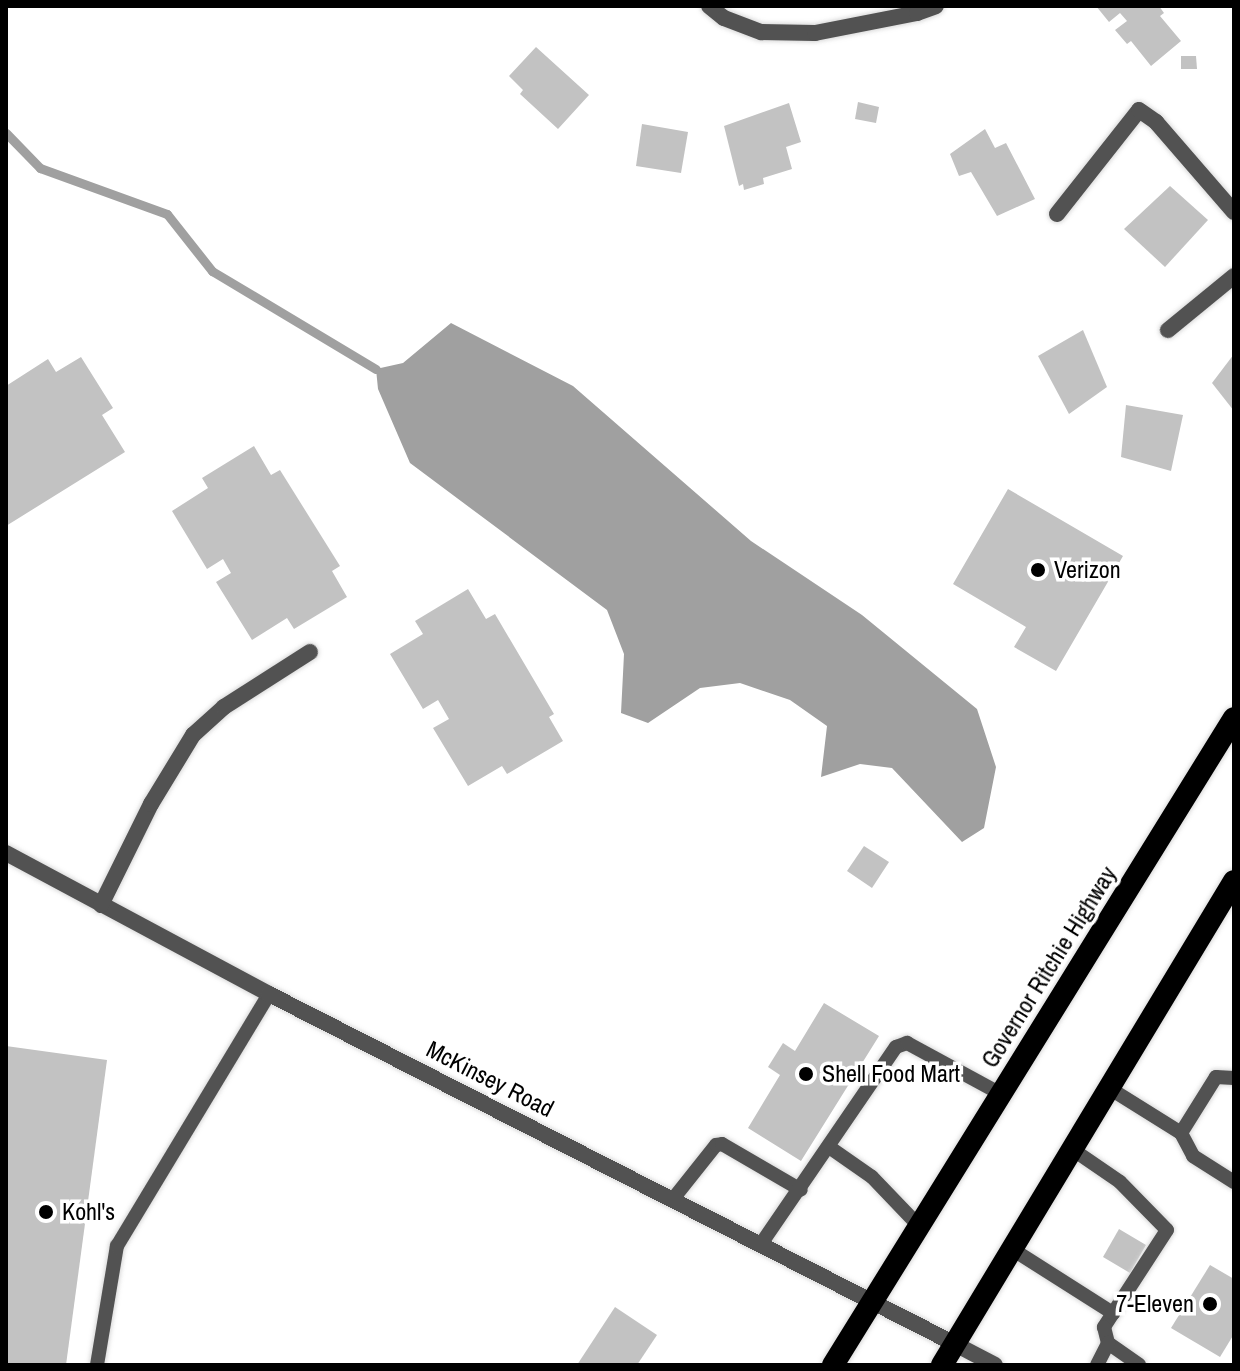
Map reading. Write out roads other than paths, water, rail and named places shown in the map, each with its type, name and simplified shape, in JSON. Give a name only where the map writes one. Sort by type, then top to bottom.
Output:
[{"type":"highway","name":"Governor Ritchie Highway","points":[[833,1365],[1234,718]]},
{"type":"highway","points":[[942,1365],[1234,881]]},
{"type":"street","points":[[709,6],[724,18],[761,32],[815,33],[917,13],[936,6]]},
{"type":"street","points":[[1057,214],[1139,110],[1156,122],[1234,212]]},
{"type":"street","points":[[1168,330],[1234,276]]},
{"type":"street","points":[[101,905],[163,781],[193,735],[224,707],[310,652]]},
{"type":"street","name":"McKinsey Road","points":[[6,853],[269,994],[995,1365]]},
{"type":"lane","points":[[97,1365],[117,1246],[269,994]]},
{"type":"lane","points":[[761,1244],[801,1190],[896,1047],[907,1043],[1001,1094]]},
{"type":"lane","points":[[1181,1133],[1216,1077],[1234,1078]]},
{"type":"lane","points":[[1109,1088],[1181,1133],[1193,1156],[1234,1182]]},
{"type":"lane","points":[[673,1199],[716,1145],[722,1144],[801,1190]]},
{"type":"lane","points":[[829,1147],[872,1177],[919,1226]]},
{"type":"lane","points":[[1072,1149],[1120,1182],[1167,1230],[1104,1327],[1108,1343],[1097,1365]]},
{"type":"lane","points":[[1012,1249],[1113,1313]]},
{"type":"lane","points":[[1108,1343],[1139,1365]]},
{"type":"waterway","points":[[6,133],[40,168],[167,214],[212,271],[376,369]]},
{"type":"place","name":"Verizon","points":[[1038,570]]},
{"type":"place","name":"Shell Food Mart","points":[[806,1074]]},
{"type":"place","name":"Kohl's","points":[[46,1212]]},
{"type":"place","name":"7-Eleven","points":[[1210,1304]]}]
